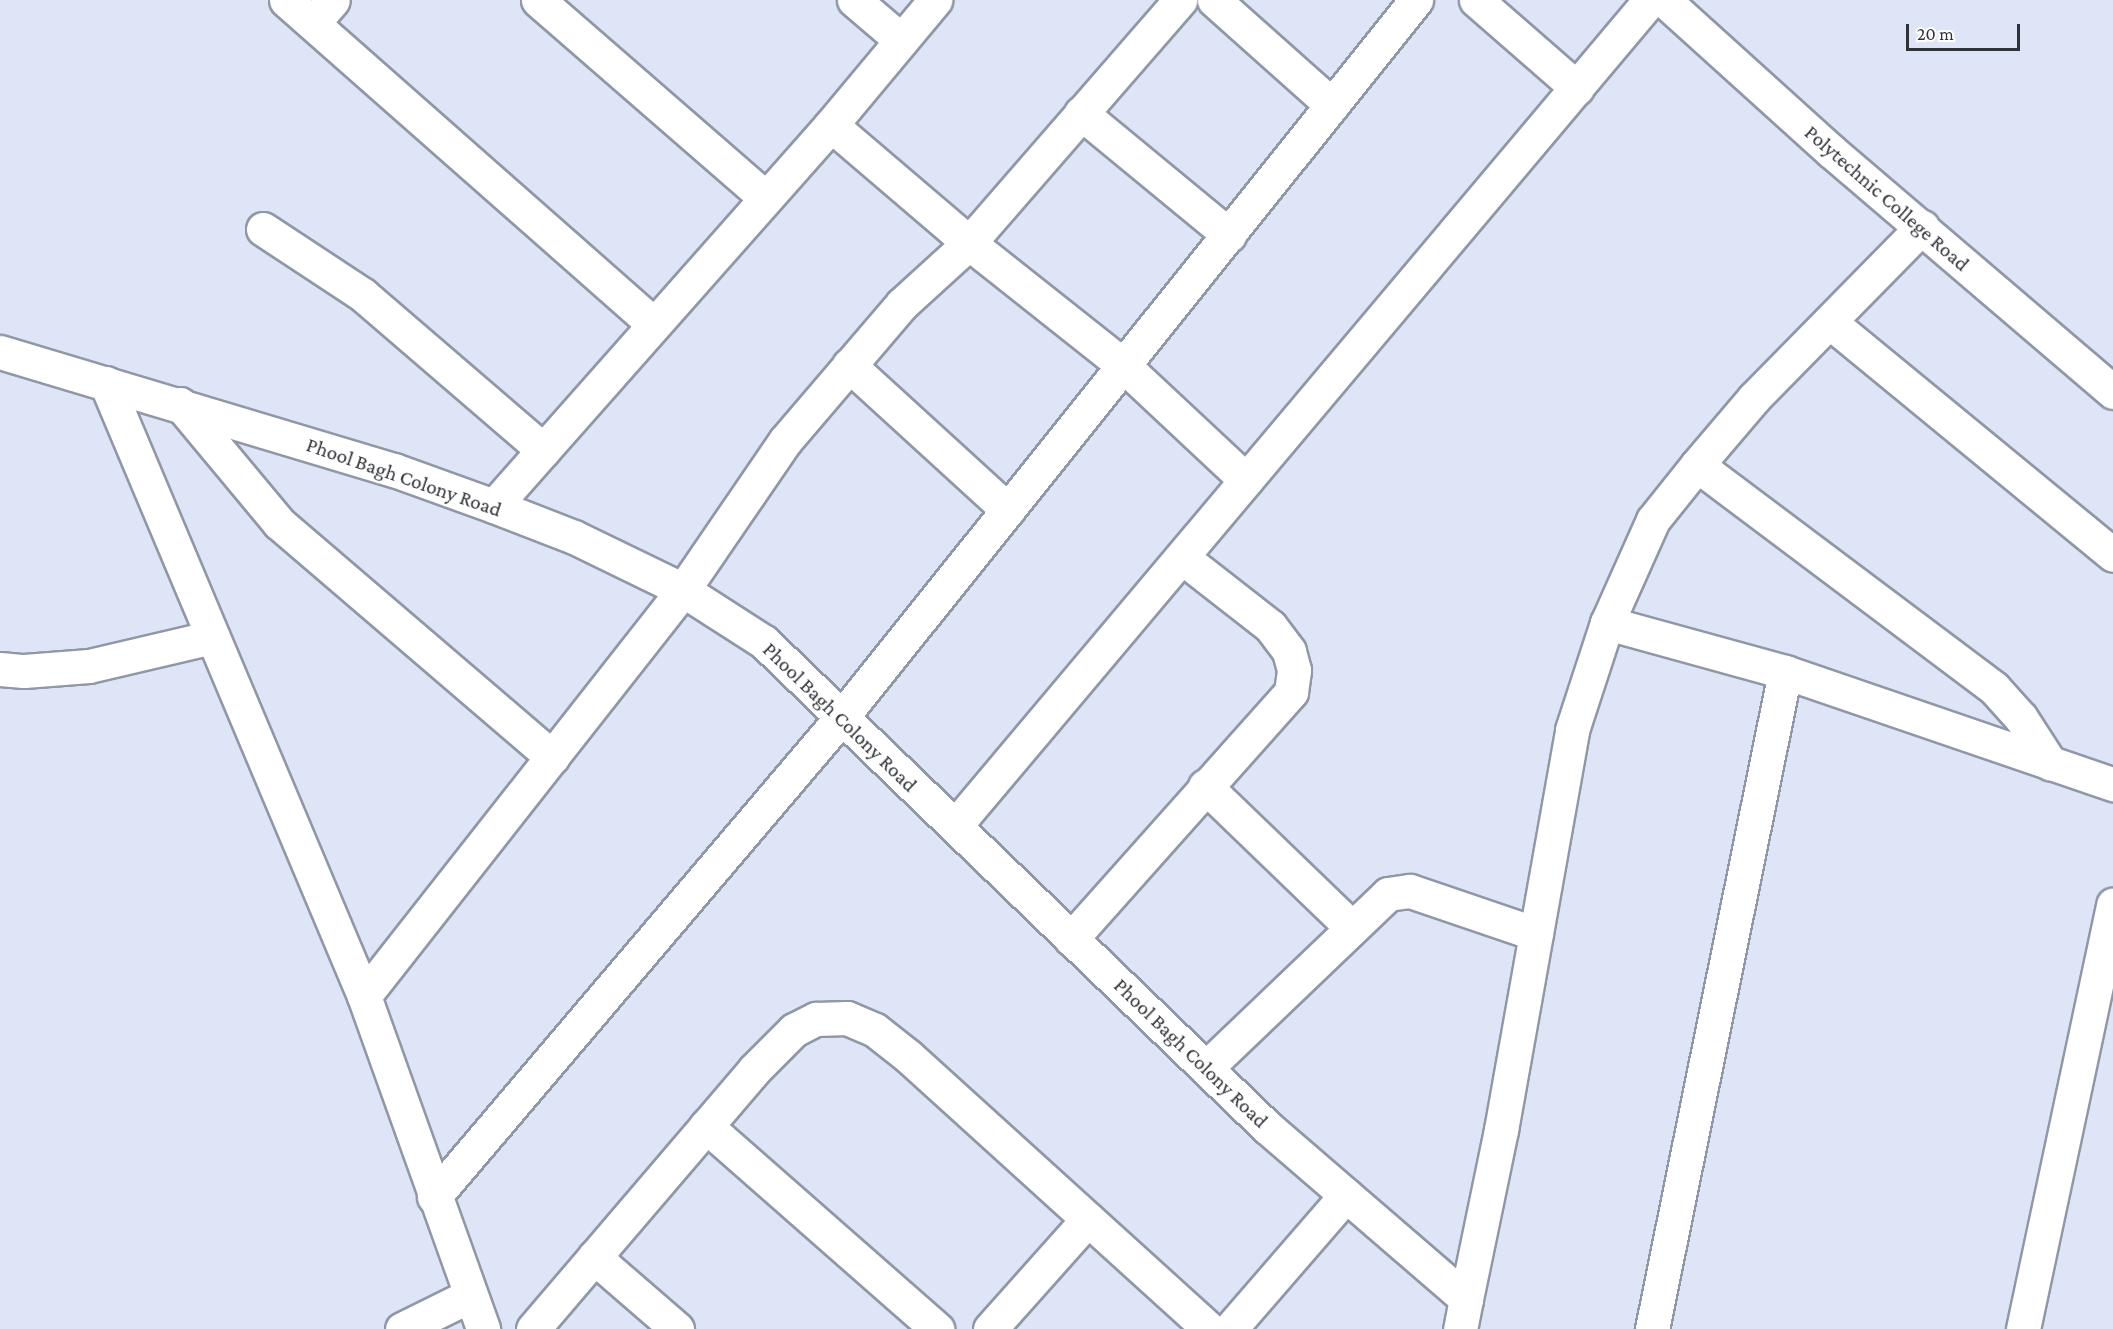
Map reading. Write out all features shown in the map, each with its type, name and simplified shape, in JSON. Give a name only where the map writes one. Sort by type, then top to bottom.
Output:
[{"type":"street","points":[[286,0],[323,12],[654,324]]},
{"type":"street","points":[[854,0],[901,40]]},
{"type":"street","points":[[494,506],[831,125],[935,0]]},
{"type":"street","points":[[364,996],[683,590],[785,441],[902,304],[969,243],[1180,0]]},
{"type":"street","points":[[1214,0],[1332,105]]},
{"type":"street","points":[[434,1197],[841,718],[1416,0]]},
{"type":"street","points":[[1476,0],[1576,88]]},
{"type":"street","points":[[955,826],[1183,558],[1650,0]]},
{"type":"street","name":"Polytechnic College Road","points":[[1664,0],[2113,392]]},
{"type":"street","points":[[550,4],[766,198]]},
{"type":"street","points":[[1080,113],[1229,235]]},
{"type":"street","points":[[831,125],[969,243],[1124,366],[1246,480]]},
{"type":"street","points":[[1463,1314],[1536,934],[1572,730],[1607,622],[1653,520],[1754,398],[1831,323],[1922,227]]},
{"type":"street","points":[[263,229],[363,295],[543,450]]},
{"type":"street","points":[[1831,323],[2113,555]]},
{"type":"street","name":"Phool Bagh Colony Road","points":[[0,352],[394,470],[494,506],[574,537],[683,590],[765,642],[841,718],[1206,1068],[1346,1195],[1463,1314]]},
{"type":"street","points":[[849,365],[1008,510]]},
{"type":"street","points":[[106,383],[364,996],[483,1329]]},
{"type":"street","points":[[180,405],[279,523],[552,757]]},
{"type":"street","points":[[1697,465],[1994,688],[2021,718],[2050,763]]},
{"type":"street","points":[[1071,939],[1291,692],[1294,670],[1288,651],[1270,626],[1183,558]]},
{"type":"street","points":[[1607,622],[1785,672],[2113,784]]},
{"type":"street","points":[[0,669],[24,671],[89,666],[213,637]]},
{"type":"street","points":[[1653,1329],[1785,672]]},
{"type":"street","points":[[1206,786],[1351,927]]},
{"type":"street","points":[[1206,1068],[1388,894],[1410,891],[1536,934]]},
{"type":"street","points":[[2023,1329],[2113,904]]},
{"type":"street","points":[[533,1329],[706,1126],[794,1030],[816,1019],[847,1018],[875,1030],[908,1056],[1209,1329]]},
{"type":"street","points":[[706,1126],[937,1329]]},
{"type":"street","points":[[1230,1329],[1346,1195]]},
{"type":"street","points":[[990,1329],[1088,1219]]},
{"type":"street","points":[[594,1257],[677,1329]]},
{"type":"street","points":[[402,1329],[470,1296]]}]
